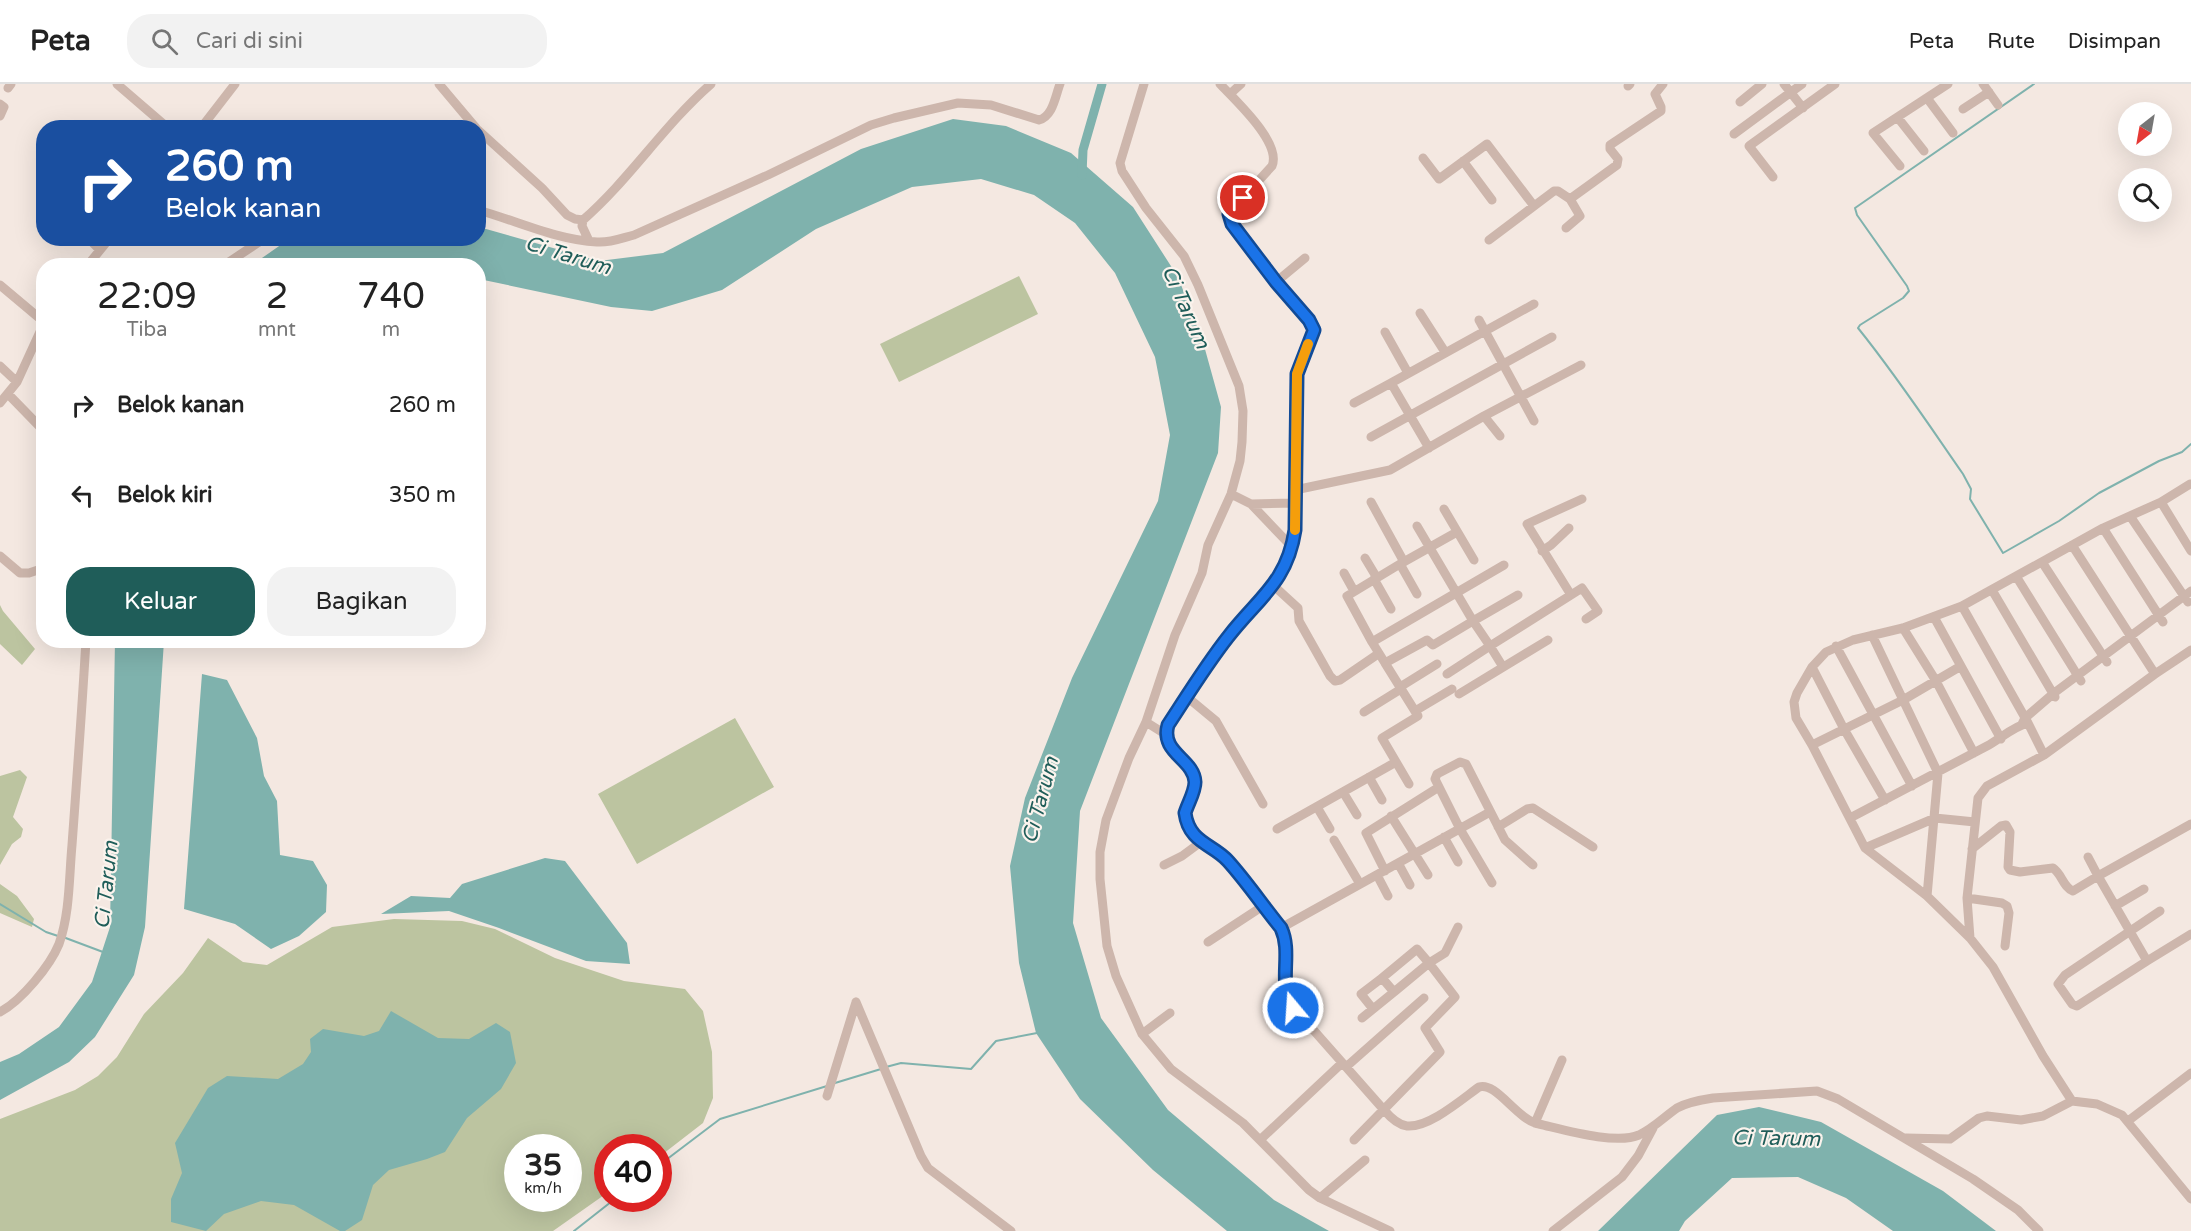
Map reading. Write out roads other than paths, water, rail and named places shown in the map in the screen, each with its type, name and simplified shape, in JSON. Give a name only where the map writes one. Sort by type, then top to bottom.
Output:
[{"type":"street","points":[[117,84],[159,120]]},
{"type":"street","points":[[207,120],[235,84]]},
{"type":"street","points":[[439,84],[469,120]]},
{"type":"street","points":[[589,241],[582,226],[583,220],[602,203],[684,109],[711,84]]},
{"type":"street","points":[[486,213],[550,233],[589,241],[607,241],[634,235],[768,175],[871,125],[894,117],[958,103],[991,105],[1039,120],[1045,118],[1050,114],[1060,84]]},
{"type":"street","points":[[1144,84],[1120,163],[1122,171],[1146,208],[1184,256],[1239,386],[1243,411],[1242,442],[1232,494],[1208,545],[1202,573],[1175,635],[1146,722],[1129,758],[1106,820],[1100,852],[1100,879],[1110,960],[1142,1034],[1171,1069],[1225,1108],[1261,1139],[1303,1184],[1320,1198],[1390,1231]]},
{"type":"street","points":[[1165,734],[1168,725],[1228,636],[1274,586],[1293,548],[1297,374],[1314,330],[1309,320],[1276,282],[1229,217],[1230,212],[1274,161],[1272,146],[1264,134],[1220,84]]},
{"type":"street","points":[[1230,94],[1241,84]]},
{"type":"street","points":[[1570,199],[1617,165],[1618,159],[1610,149],[1612,142],[1661,111],[1655,94],[1663,84]]},
{"type":"street","points":[[1740,102],[1762,84]]},
{"type":"street","points":[[1784,84],[1803,108]]},
{"type":"street","points":[[1734,134],[1802,84]]},
{"type":"street","points":[[1773,177],[1749,146],[1835,84]]},
{"type":"street","points":[[1900,166],[1873,133],[1948,84]]},
{"type":"street","points":[[1964,109],[1986,88],[1998,105]]},
{"type":"street","points":[[1927,98],[1953,133]]},
{"type":"street","points":[[0,104],[4,108],[0,116]]},
{"type":"street","points":[[1898,118],[1924,152]]},
{"type":"street","points":[[486,137],[542,188],[567,215],[583,220]]},
{"type":"street","points":[[1423,158],[1439,179],[1487,144],[1534,206]]},
{"type":"street","points":[[1463,161],[1492,200]]},
{"type":"street","points":[[1490,240],[1556,190],[1570,199],[1580,216],[1566,228]]},
{"type":"street","points":[[96,246],[100,250]]},
{"type":"street","points":[[94,258],[103,246]]},
{"type":"street","points":[[235,258],[253,246]]},
{"type":"street","points":[[1276,282],[1305,258]]},
{"type":"street","points":[[0,285],[36,316]]},
{"type":"street","points":[[1354,403],[1534,304]]},
{"type":"street","points":[[1420,313],[1445,352]]},
{"type":"street","points":[[1479,320],[1534,421]]},
{"type":"street","points":[[1385,332],[1408,373]]},
{"type":"street","points":[[1371,437],[1552,337]]},
{"type":"street","points":[[0,403],[16,382],[36,339]]},
{"type":"street","points":[[1294,490],[1390,470],[1484,416],[1581,365]]},
{"type":"street","points":[[0,366],[16,382]]},
{"type":"street","points":[[1391,383],[1429,448]]},
{"type":"street","points":[[8,394],[36,423]]},
{"type":"street","points":[[1484,416],[1500,436]]},
{"type":"street","points":[[2068,1102],[1993,967],[1970,938],[1927,896],[1865,848],[1796,718],[1794,702],[1812,667],[1821,656],[1836,646],[1903,627],[1962,606],[2103,528],[2161,502],[2191,485]]},
{"type":"street","points":[[1232,494],[1251,504],[1293,548]]},
{"type":"street","points":[[1571,595],[1527,524],[1582,499]]},
{"type":"street","points":[[1371,502],[1417,594]]},
{"type":"street","points":[[2161,502],[2191,551]]},
{"type":"street","points":[[1251,504],[1294,503]]},
{"type":"street","points":[[1444,509],[1474,560]]},
{"type":"street","points":[[1850,818],[2001,739],[2132,636],[2161,618],[2188,596],[2130,516]]},
{"type":"street","points":[[1417,526],[1455,592],[1503,667]]},
{"type":"street","points":[[1542,551],[1569,528]]},
{"type":"street","points":[[2103,528],[2161,618]]},
{"type":"street","points":[[1409,784],[1382,738],[1418,716],[1378,654],[1347,598],[1354,591],[1457,532]]},
{"type":"street","points":[[2072,545],[2155,674]]},
{"type":"street","points":[[0,556],[20,573],[36,571]]},
{"type":"street","points":[[1365,558],[1391,609]]},
{"type":"street","points":[[2042,562],[2105,659]]},
{"type":"street","points":[[1372,642],[1504,565]]},
{"type":"street","points":[[1344,573],[1354,591]]},
{"type":"street","points":[[2016,576],[2079,679]]},
{"type":"street","points":[[1274,586],[1296,605],[1299,621],[1335,681],[1340,680],[1378,654]]},
{"type":"street","points":[[1447,674],[1582,588],[1598,611],[1586,619]]},
{"type":"street","points":[[1992,591],[2055,696]]},
{"type":"street","points":[[1385,663],[1427,640],[1433,645],[1518,595]]},
{"type":"street","points":[[1962,606],[2044,755]]},
{"type":"street","points":[[1934,617],[2001,739]]},
{"type":"street","points":[[1903,627],[1936,681],[1974,753]]},
{"type":"street","points":[[1872,635],[1938,773],[1927,896]]},
{"type":"street","points":[[1414,711],[1503,667],[1548,640]]},
{"type":"street","points":[[1836,646],[1912,786]]},
{"type":"street","points":[[0,1012],[21,996],[37,978],[59,944],[63,929],[74,822],[85,648]]},
{"type":"street","points":[[1970,938],[1967,898],[1971,849],[1978,798],[1983,789],[2044,755],[2191,650]]},
{"type":"street","points":[[1364,712],[1437,664]]},
{"type":"street","points":[[1812,745],[1903,700],[1961,666]]},
{"type":"street","points":[[1812,667],[1885,800]]},
{"type":"street","points":[[1187,696],[1216,721],[1263,804]]},
{"type":"street","points":[[1146,722],[1165,734],[1169,744],[1194,776],[1194,789],[1185,813],[1192,830],[1201,842],[1227,859],[1281,928],[1286,939],[1284,986],[1288,1001],[1310,1029],[1391,1118],[1406,1126],[1419,1125],[1435,1118],[1479,1087],[1484,1086],[1491,1088],[1519,1115],[1535,1123],[1617,1140],[1638,1136],[1653,1128],[1677,1109],[1698,1101],[1818,1091],[1838,1099],[1998,1196],[2018,1210],[2039,1231]]},
{"type":"street","points":[[1277,829],[1396,762]]},
{"type":"street","points":[[1492,883],[1460,829],[1439,787],[1436,776],[1460,762],[1464,762],[1506,842],[1533,865]]},
{"type":"street","points":[[1369,777],[1382,800]]},
{"type":"street","points":[[1388,896],[1366,834],[1439,787]]},
{"type":"street","points":[[1344,792],[1357,815]]},
{"type":"street","points":[[1317,807],[1330,829]]},
{"type":"street","points":[[1498,827],[1527,809],[1533,808],[1593,847]]},
{"type":"street","points":[[1281,928],[1490,812]]},
{"type":"street","points":[[1391,816],[1428,875]]},
{"type":"street","points":[[1865,848],[1935,818],[1975,822]]},
{"type":"street","points":[[1971,849],[2001,826],[2006,825],[2010,832],[2008,867],[2010,870],[2020,872],[2053,868],[2068,889],[2073,891],[2191,824]]},
{"type":"street","points":[[1444,837],[1458,862]]},
{"type":"street","points":[[1334,840],[1360,884]]},
{"type":"street","points":[[1164,865],[1182,856],[1201,842]]},
{"type":"street","points":[[2088,857],[2146,961]]},
{"type":"street","points":[[1398,863],[1410,885]]},
{"type":"street","points":[[2115,906],[2144,889]]},
{"type":"street","points":[[1967,898],[2002,903],[2007,906],[2005,946]]},
{"type":"street","points":[[1208,942],[1263,906]]},
{"type":"street","points":[[2160,911],[2065,975],[2058,984],[2072,1004],[2077,1006],[2191,934]]},
{"type":"street","points":[[1362,1018],[1429,963],[1445,953],[1458,927]]},
{"type":"street","points":[[1354,1140],[1440,1052],[1425,1028],[1455,997],[1418,949],[1361,994],[1373,1009]]},
{"type":"street","points":[[1403,960],[1415,975]]},
{"type":"street","points":[[1382,978],[1394,992]]},
{"type":"street","points":[[1261,1139],[1424,998]]},
{"type":"street","points":[[827,1096],[856,1002],[880,1062],[928,1168],[1011,1231]]},
{"type":"street","points":[[1142,1034],[1170,1013]]},
{"type":"street","points":[[1535,1123],[1562,1060]]},
{"type":"street","points":[[2128,1121],[2191,1073]]},
{"type":"street","points":[[1903,1138],[1950,1139],[1979,1118],[1992,1117],[2015,1121],[2034,1119],[2048,1115],[2068,1102],[2105,1106],[2128,1121],[2191,1199]]},
{"type":"street","points":[[1553,1231],[1622,1177],[1638,1156],[1653,1128]]},
{"type":"street","points":[[1320,1198],[1365,1160]]},
{"type":"water","name":"Ci Tarum","points":[[953,119],[1006,126],[1071,153],[1133,207],[1178,277],[1203,342],[1221,407],[1218,453],[1080,811],[1073,923],[1101,1018],[1168,1110],[1274,1200],[1329,1231],[1227,1231],[1153,1170],[1080,1099],[1036,1033],[1019,963],[1010,866],[1025,798],[1072,678],[1158,501],[1170,435],[1155,357],[1115,273],[1075,223],[1034,195],[981,179],[912,187],[816,229],[722,290],[652,311],[611,307],[486,280],[486,258],[262,258],[279,246],[486,246],[486,229],[599,261],[663,253],[861,149]]},
{"type":"water","points":[[115,648],[164,648],[145,927],[134,975],[95,1037],[69,1062],[0,1100],[0,1062],[19,1054],[59,1027],[92,982],[110,927]]},
{"type":"water","points":[[202,674],[227,680],[257,738],[264,776],[277,801],[280,855],[313,861],[327,885],[326,912],[299,936],[271,949],[235,924],[184,909]]},
{"type":"water","points":[[545,858],[565,861],[627,943],[630,964],[586,961],[449,911],[381,914],[411,896],[450,898],[462,884]]},
{"type":"water","points":[[391,1011],[438,1038],[469,1039],[496,1023],[510,1032],[516,1063],[501,1089],[467,1118],[445,1152],[389,1170],[373,1185],[362,1220],[345,1231],[340,1231],[294,1205],[261,1201],[224,1214],[206,1231],[171,1222],[171,1199],[182,1173],[175,1143],[208,1088],[227,1076],[278,1079],[303,1064],[311,1052],[310,1039],[323,1029],[364,1036],[379,1031]]},
{"type":"water","name":"Ci Tarum","points":[[1759,1107],[1821,1122],[1943,1191],[1996,1231],[1893,1231],[1846,1198],[1798,1177],[1732,1178],[1685,1221],[1679,1231],[1598,1231],[1717,1115]]},
{"type":"waterway","points":[[1082,175],[1083,150],[1102,84]]},
{"type":"waterway","points":[[2034,84],[1855,208],[1857,215],[1909,291],[1903,298],[1858,328],[1963,474],[1971,489],[1970,499],[2003,553],[2059,521],[2099,493],[2159,461],[2182,452],[2191,444]]},
{"type":"waterway","points":[[0,904],[46,932],[58,936]]},
{"type":"waterway","points":[[63,937],[103,952]]},
{"type":"waterway","points":[[886,1067],[901,1063],[971,1069],[996,1041],[1037,1033]]},
{"type":"waterway","points":[[835,1083],[881,1069]]},
{"type":"waterway","points":[[672,1155],[720,1119],[827,1086]]},
{"type":"waterway","points":[[574,1231],[598,1212]]}]
